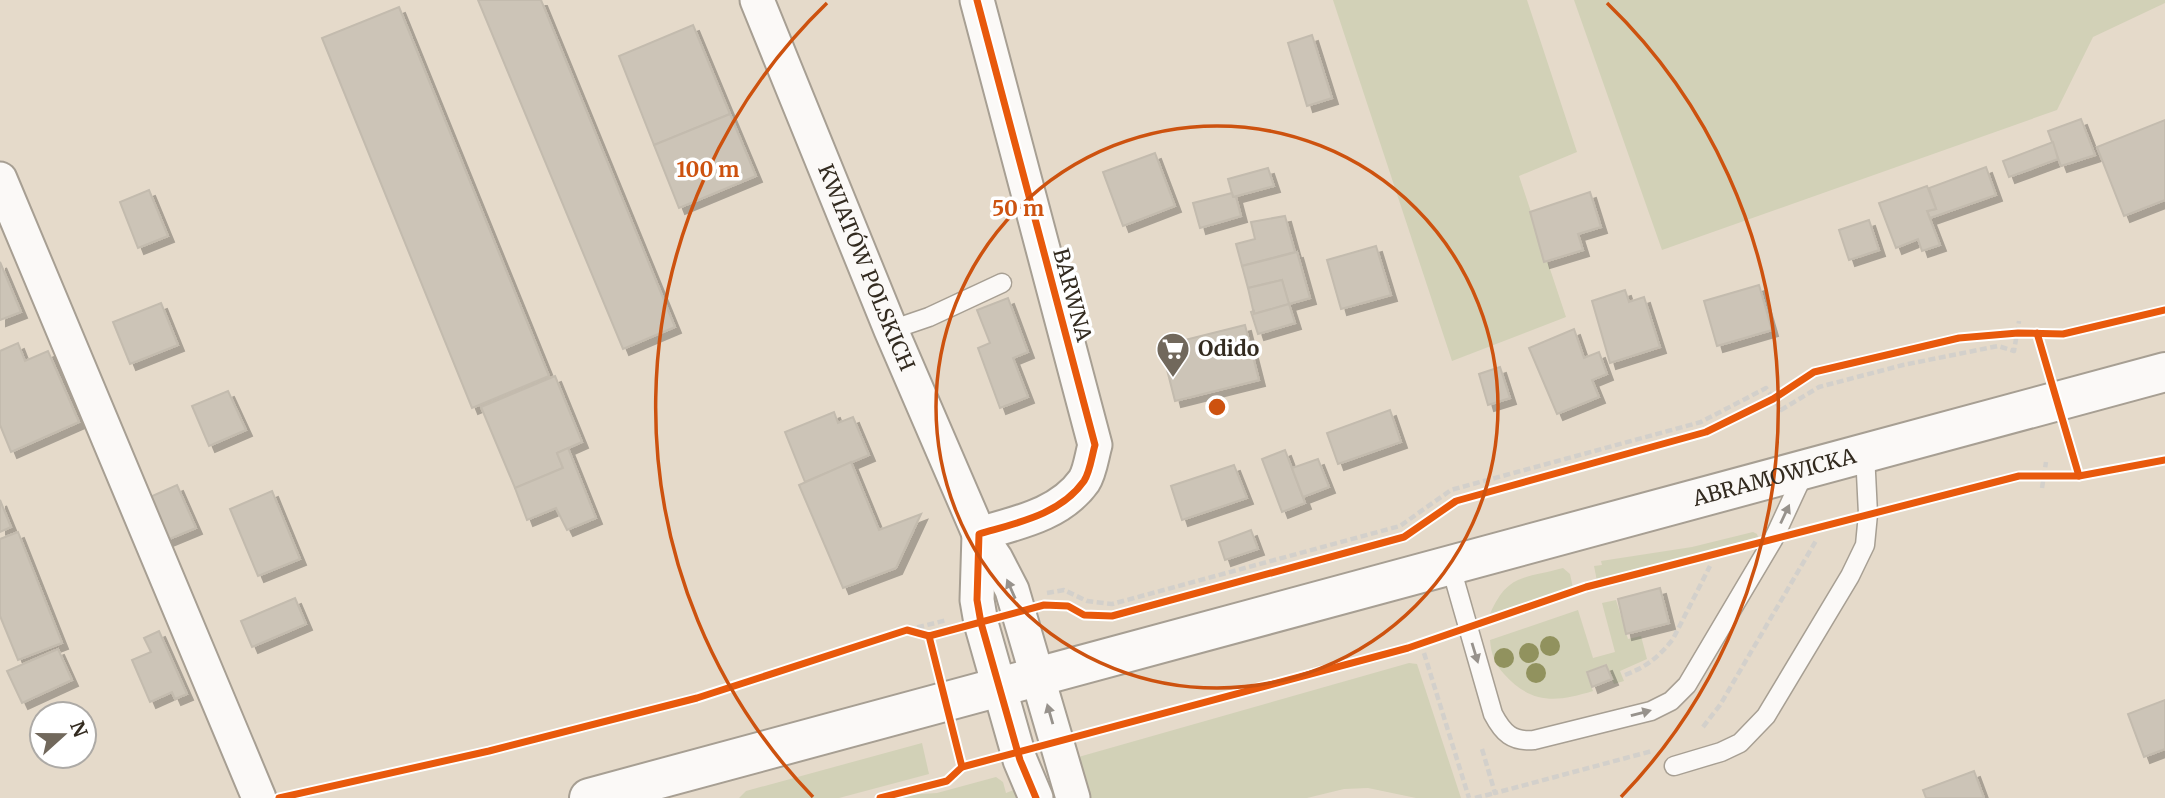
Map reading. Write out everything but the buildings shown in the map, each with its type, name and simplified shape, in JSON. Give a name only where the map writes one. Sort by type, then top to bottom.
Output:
[{"type":"main road","name":"ABRAMOWICKA","points":[[589,798],[2165,372]]},
{"type":"street","name":"KWIATÓW POLSKICH","points":[[757,0],[891,330],[979,534],[1012,590],[1073,798]]},
{"type":"street","name":"BARWNA","points":[[977,0],[1095,444],[1085,480],[1059,504],[1042,515],[979,534]]},
{"type":"street","points":[[0,179],[259,798]]},
{"type":"street","name":"KWIATÓW POLSKICH","points":[[979,534],[977,600],[981,623],[1020,760],[1035,798]]},
{"type":"lane","points":[[891,330],[929,317],[1002,283]]},
{"type":"lane","points":[[1674,766],[1721,752],[1740,743],[1766,716],[1850,576],[1865,545],[1868,514],[1865,453]]},
{"type":"lane","points":[[1450,564],[1493,715],[1500,728],[1510,737],[1520,741],[1534,740],[1651,711],[1671,701],[1687,685],[1773,540],[1807,468]]},
{"type":"path","points":[[1043,593],[1064,590],[1087,601],[1112,604],[1400,526],[1451,490],[1701,422],[1766,388],[1781,410],[1819,387],[1903,365],[1998,346],[2014,351],[2019,321]]},
{"type":"path","points":[[2006,334],[2028,333]]},
{"type":"path","points":[[1762,404],[1783,392]]},
{"type":"path","points":[[2042,488],[2046,463]]},
{"type":"path","points":[[2031,476],[2055,476]]},
{"type":"path","points":[[1625,675],[1655,660],[1665,649],[1710,566]]},
{"type":"path","points":[[907,630],[947,620]]},
{"type":"path","points":[[907,630],[929,636],[981,623]]},
{"type":"path","points":[[1423,653],[1469,798]]},
{"type":"path","points":[[1475,798],[1495,793]]},
{"type":"green space","points":[[1333,0],[1527,0],[1577,152],[1519,176],[1566,317],[1452,361]]},
{"type":"green space","points":[[1574,0],[2165,0],[2165,3],[2093,37],[2057,110],[1662,250]]},
{"type":"green space","points":[[1753,532],[1758,537],[1597,581],[1594,566],[1602,565],[1601,561],[1692,547]]},
{"type":"green space","points":[[1563,568],[1570,574],[1573,588],[1490,614],[1511,584]]},
{"type":"green space","points":[[1616,600],[1628,639],[1641,636],[1647,659],[1620,671],[1624,681],[1614,684],[1606,664],[1586,672],[1593,691],[1556,699],[1546,698],[1535,696],[1514,684],[1496,663],[1490,640],[1578,610],[1593,658],[1615,652],[1602,603]]},
{"type":"green space","points":[[1409,663],[1417,664],[1461,798],[1416,798],[1368,788],[1344,789],[1307,798],[1091,798],[1075,758]]},
{"type":"green space","points":[[922,743],[929,774],[839,798],[739,798],[746,791]]},
{"type":"green space","points":[[996,777],[1003,782],[1006,793],[1016,789],[1019,798],[895,798],[937,793]]},
{"type":"cycle path","points":[[977,0],[1095,445],[1084,481],[1063,502],[1036,516],[979,534],[977,600],[981,623],[1020,760],[1036,798]]},
{"type":"cycle path","points":[[279,798],[489,751],[697,698],[907,630],[929,636],[1044,605],[1068,606],[1084,615],[1112,616],[1404,537],[1456,501],[1706,432],[1773,399],[1814,372],[1959,338],[2018,333],[2063,334],[2165,310]]},
{"type":"cycle path","points":[[2037,333],[2079,476]]},
{"type":"cycle path","points":[[880,798],[947,781],[962,767],[1408,648],[1586,587],[2019,476],[2079,476],[2165,460]]},
{"type":"cycle path","points":[[929,636],[962,767]]},
{"type":"place","name":"Odido","points":[[1173,379]]}]
